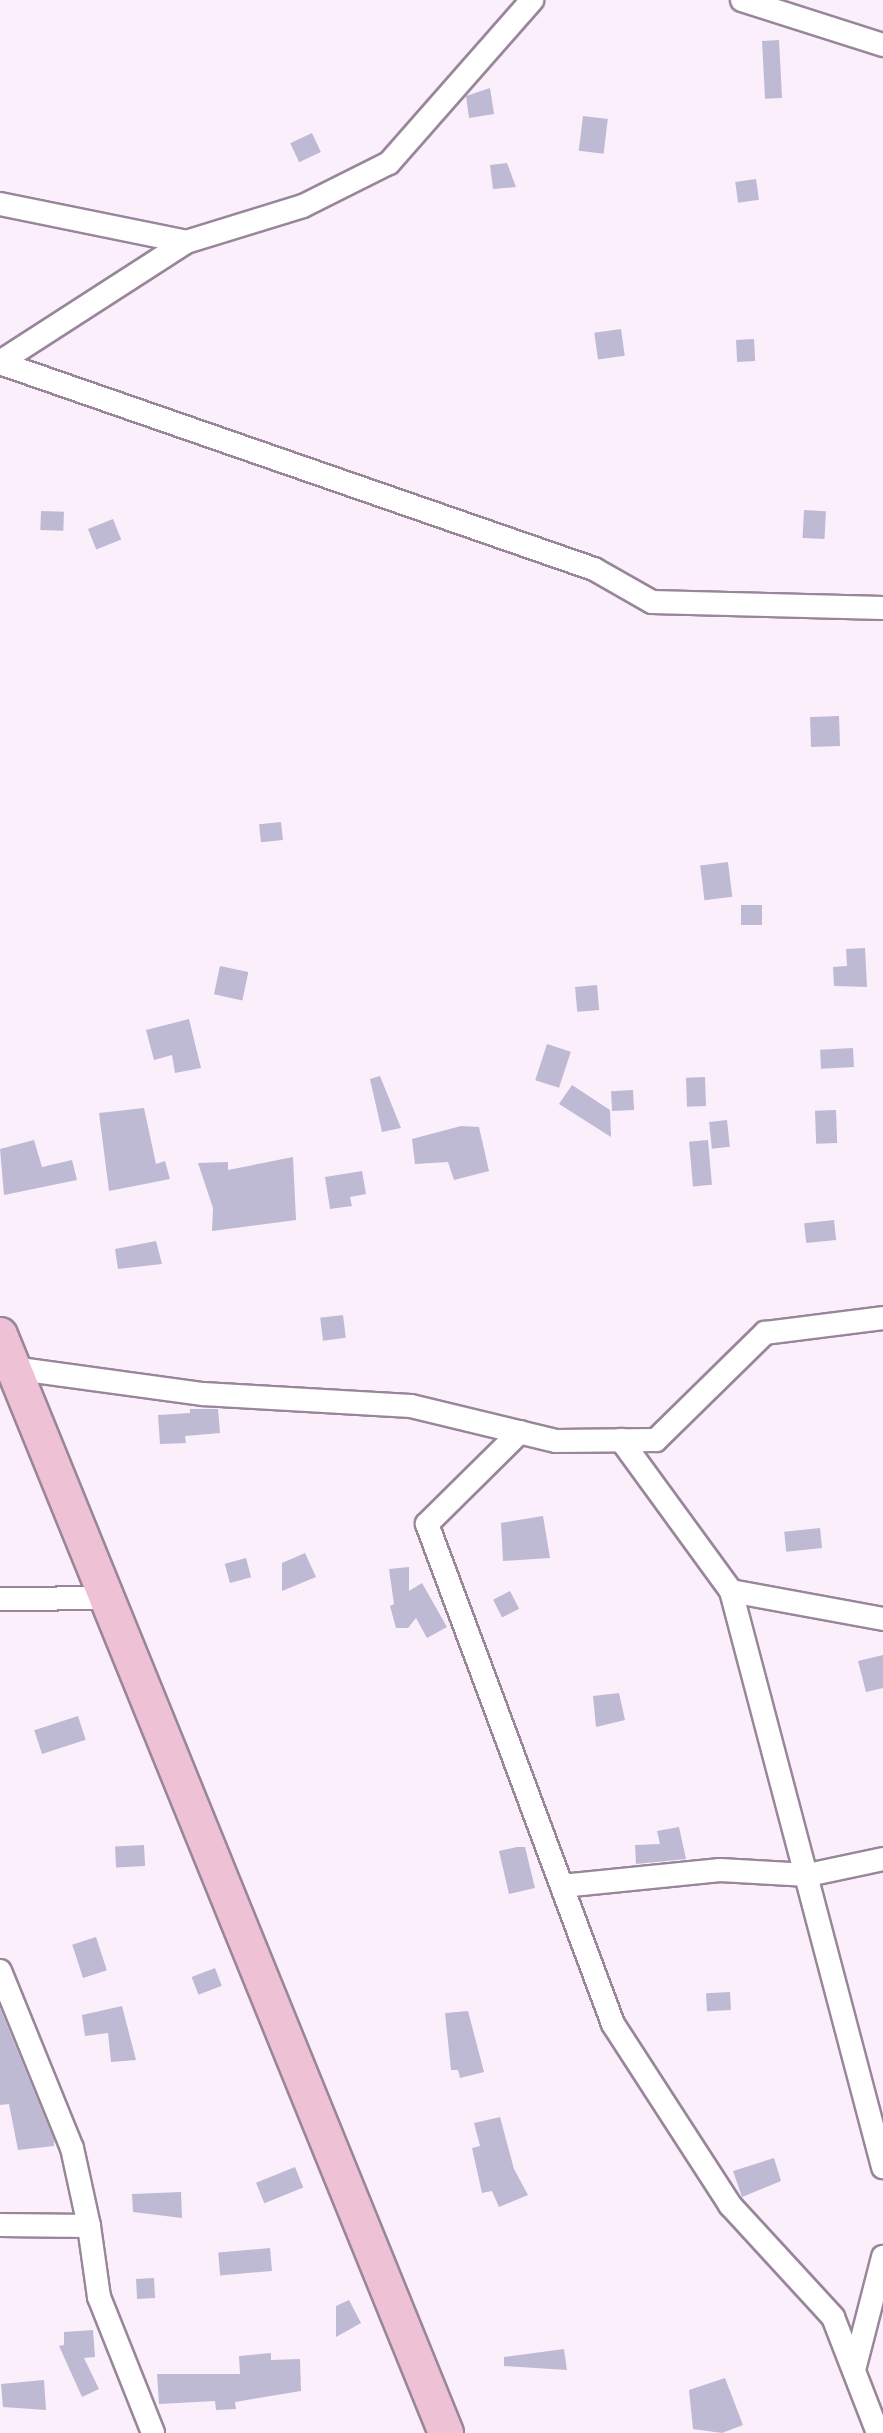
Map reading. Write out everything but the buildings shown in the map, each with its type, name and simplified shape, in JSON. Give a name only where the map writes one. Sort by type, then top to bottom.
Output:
[{"type":"main road","points":[[4,1356],[106,1598],[446,2433]]},
{"type":"street","points":[[0,362],[186,242],[303,206],[389,163],[532,0]]},
{"type":"street","points":[[742,0],[883,45]]},
{"type":"street","points":[[0,204],[186,242]]},
{"type":"street","points":[[0,362],[594,569],[652,602],[883,608]]},
{"type":"street","points":[[4,1356],[203,1394],[411,1406],[556,1441],[656,1440],[765,1333],[883,1318]]},
{"type":"street","points":[[520,1432],[427,1524],[613,2024],[730,2205],[833,2317],[878,2433]]},
{"type":"street","points":[[621,1440],[731,1591],[883,2167]]},
{"type":"street","points":[[731,1591],[883,1619]]},
{"type":"street","points":[[0,1599],[106,1598]]},
{"type":"street","points":[[562,1886],[720,1870],[808,1875],[883,1859]]},
{"type":"street","points":[[0,1971],[72,2148],[89,2226],[99,2297],[153,2433]]},
{"type":"street","points":[[0,2225],[89,2226]]},
{"type":"street","points":[[854,2370],[883,2257]]}]
